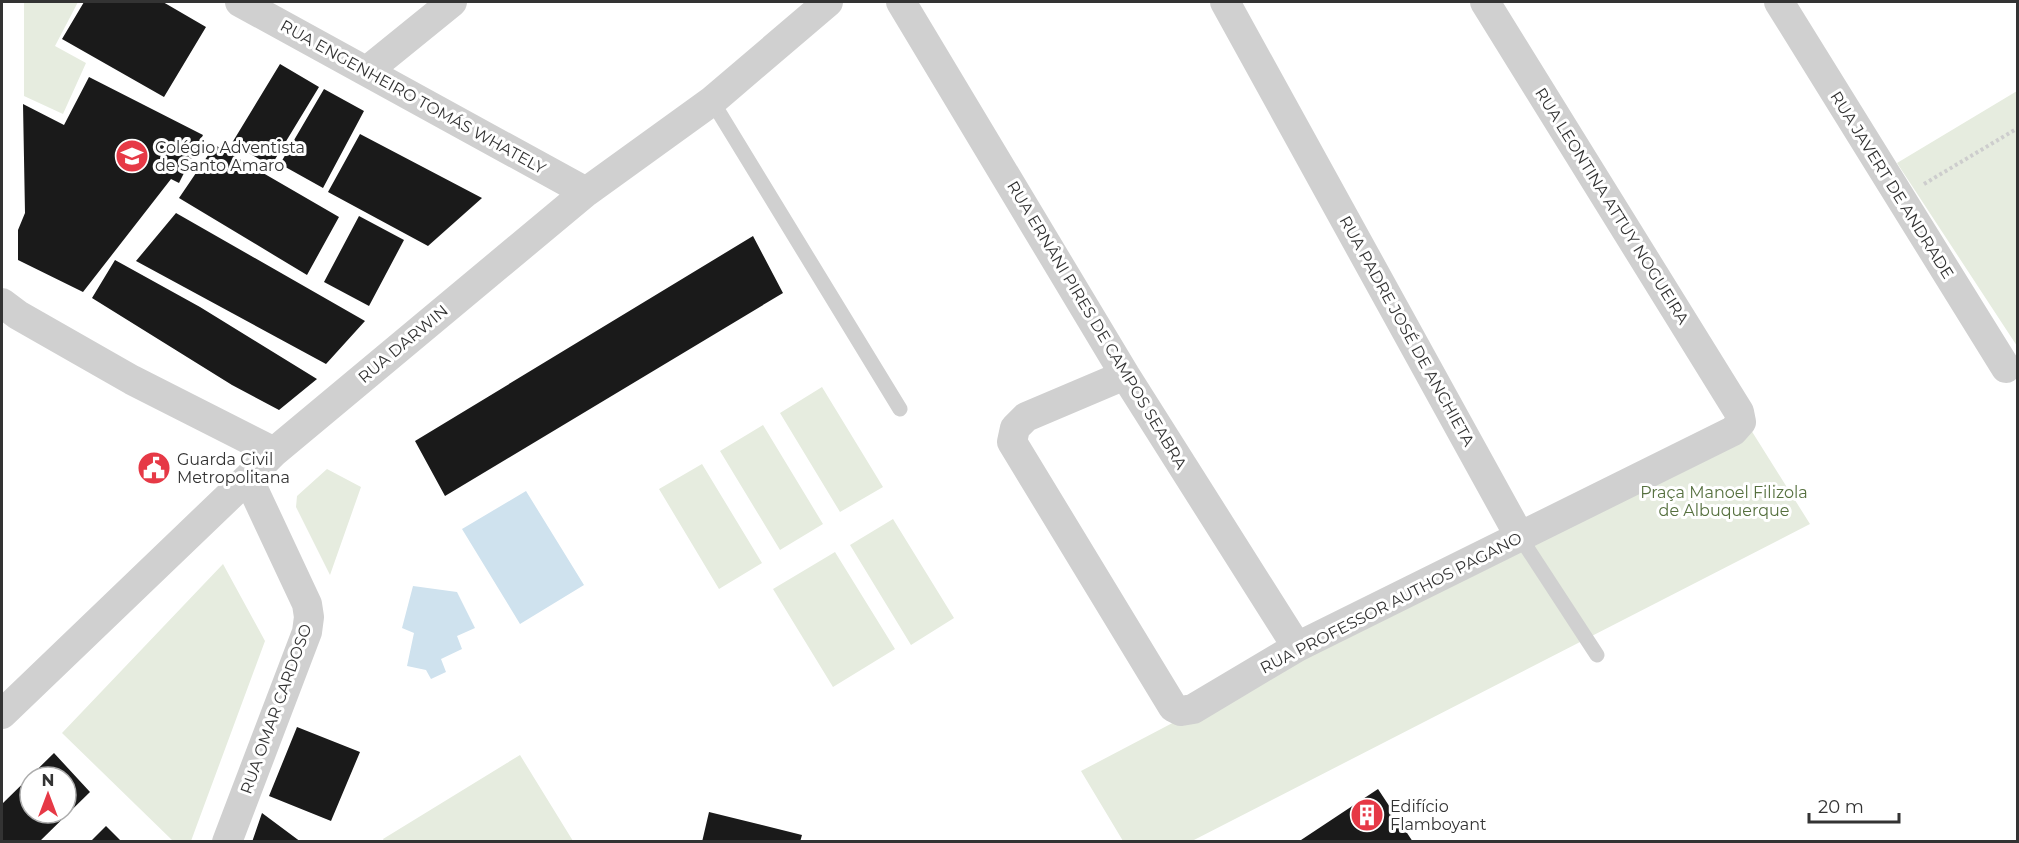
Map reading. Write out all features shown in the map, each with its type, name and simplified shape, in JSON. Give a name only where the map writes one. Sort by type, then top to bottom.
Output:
[{"type":"street","name":"RUA ENGENHEIRO TOMÁS WHATELY","points":[[240,2],[586,192]]},
{"type":"street","points":[[367,71],[452,2]]},
{"type":"street","name":"RUA DARWIN","points":[[2,714],[274,452],[586,192],[712,101],[828,2]]},
{"type":"street","name":"RUA ERNÂNI PIRES DE CAMPOS SEABRA","points":[[901,2],[1125,375],[1297,646]]},
{"type":"street","name":"RUA PADRE JOSÉ DE ANCHIETA","points":[[1225,2],[1520,537]]},
{"type":"street","name":"RUA LEONTINA ATTUY NOGUEIRA","points":[[1485,2],[1739,412]]},
{"type":"street","name":"RUA JAVERT DE ANDRADE","points":[[1779,2],[2006,368]]},
{"type":"street","points":[[2,303],[18,315],[132,380],[274,452]]},
{"type":"street","name":"RUA PROFESSOR AUTHOS PAGANO","points":[[1125,375],[1026,417],[1015,428],[1012,442],[1173,707],[1180,711],[1193,709],[1297,646],[1733,431],[1741,423],[1739,412]]},
{"type":"street","name":"RUA OMAR CARDOSO","points":[[227,842],[307,632],[309,617],[307,604],[249,478]]},
{"type":"lane","points":[[712,101],[900,409]]},
{"type":"lane","name":"RUA PADRE JOSÉ DE ANCHIETA","points":[[1520,537],[1597,655]]},
{"type":"path","points":[[1901,198],[2018,128]]},
{"type":"green space","points":[[24,2],[78,2],[55,46],[86,63],[63,114],[24,96]]},
{"type":"green space","points":[[2017,91],[2017,346],[1897,163]]},
{"type":"green space","points":[[822,387],[883,487],[840,512],[780,413]]},
{"type":"green space","name":"Praça Manoel Filizola de Albuquerque","points":[[1746,422],[1810,524],[1192,841],[1123,841],[1081,771]]},
{"type":"green space","points":[[763,425],[823,524],[780,550],[720,451]]},
{"type":"green space","points":[[702,464],[762,563],[719,589],[659,489]]},
{"type":"green space","points":[[327,469],[361,487],[330,575],[296,507],[297,496]]},
{"type":"green space","points":[[893,519],[954,618],[911,645],[850,545]]},
{"type":"green space","points":[[835,552],[895,649],[833,687],[773,589]]},
{"type":"green space","points":[[223,564],[265,641],[191,841],[173,841],[62,733]]},
{"type":"green space","points":[[520,755],[573,841],[384,841],[383,839]]},
{"type":"water","points":[[526,491],[584,585],[520,624],[462,529]]},
{"type":"water","points":[[413,586],[457,592],[475,628],[457,636],[462,649],[441,659],[446,672],[431,679],[426,670],[407,666],[414,633],[402,628]]},
{"type":"building","points":[[84,2],[163,2],[206,27],[164,97],[62,39]]},
{"type":"building","points":[[280,64],[319,87],[271,166],[232,143]]},
{"type":"building","points":[[89,77],[203,135],[179,183],[171,179],[83,292],[18,260],[18,230],[25,213],[23,104],[64,125]]},
{"type":"building","points":[[324,89],[364,111],[323,188],[280,164]]},
{"type":"building","points":[[360,134],[482,198],[428,246],[328,192]]},
{"type":"building","points":[[215,145],[339,217],[307,275],[179,198]]},
{"type":"building","points":[[176,213],[365,321],[326,364],[136,261]]},
{"type":"building","points":[[359,216],[404,240],[369,306],[324,282]]},
{"type":"building","points":[[753,236],[783,293],[445,496],[415,441]]},
{"type":"building","points":[[115,260],[200,307],[317,379],[279,410],[232,385],[92,298]]},
{"type":"building","points":[[297,727],[360,752],[331,821],[269,796]]},
{"type":"building","points":[[54,753],[65,765],[42,765]]},
{"type":"building","points":[[78,779],[90,792],[78,804]]},
{"type":"building","points":[[18,788],[18,825],[56,825],[39,842],[2,842],[2,804]]},
{"type":"building","name":"Edifício Flamboyant","points":[[1378,789],[1413,842],[1298,842]]},
{"type":"building","points":[[709,812],[802,835],[800,842],[702,842]]},
{"type":"building","points":[[262,813],[301,842],[252,842]]},
{"type":"building","points":[[106,826],[122,842],[90,842]]},
{"type":"place","name":"Colégio Adventista de Santo Amaro","points":[[132,156]]},
{"type":"place","name":"Guarda Civil Metropolitana","points":[[154,468]]},
{"type":"place","name":"Edifício Flamboyant","points":[[1367,815]]}]
